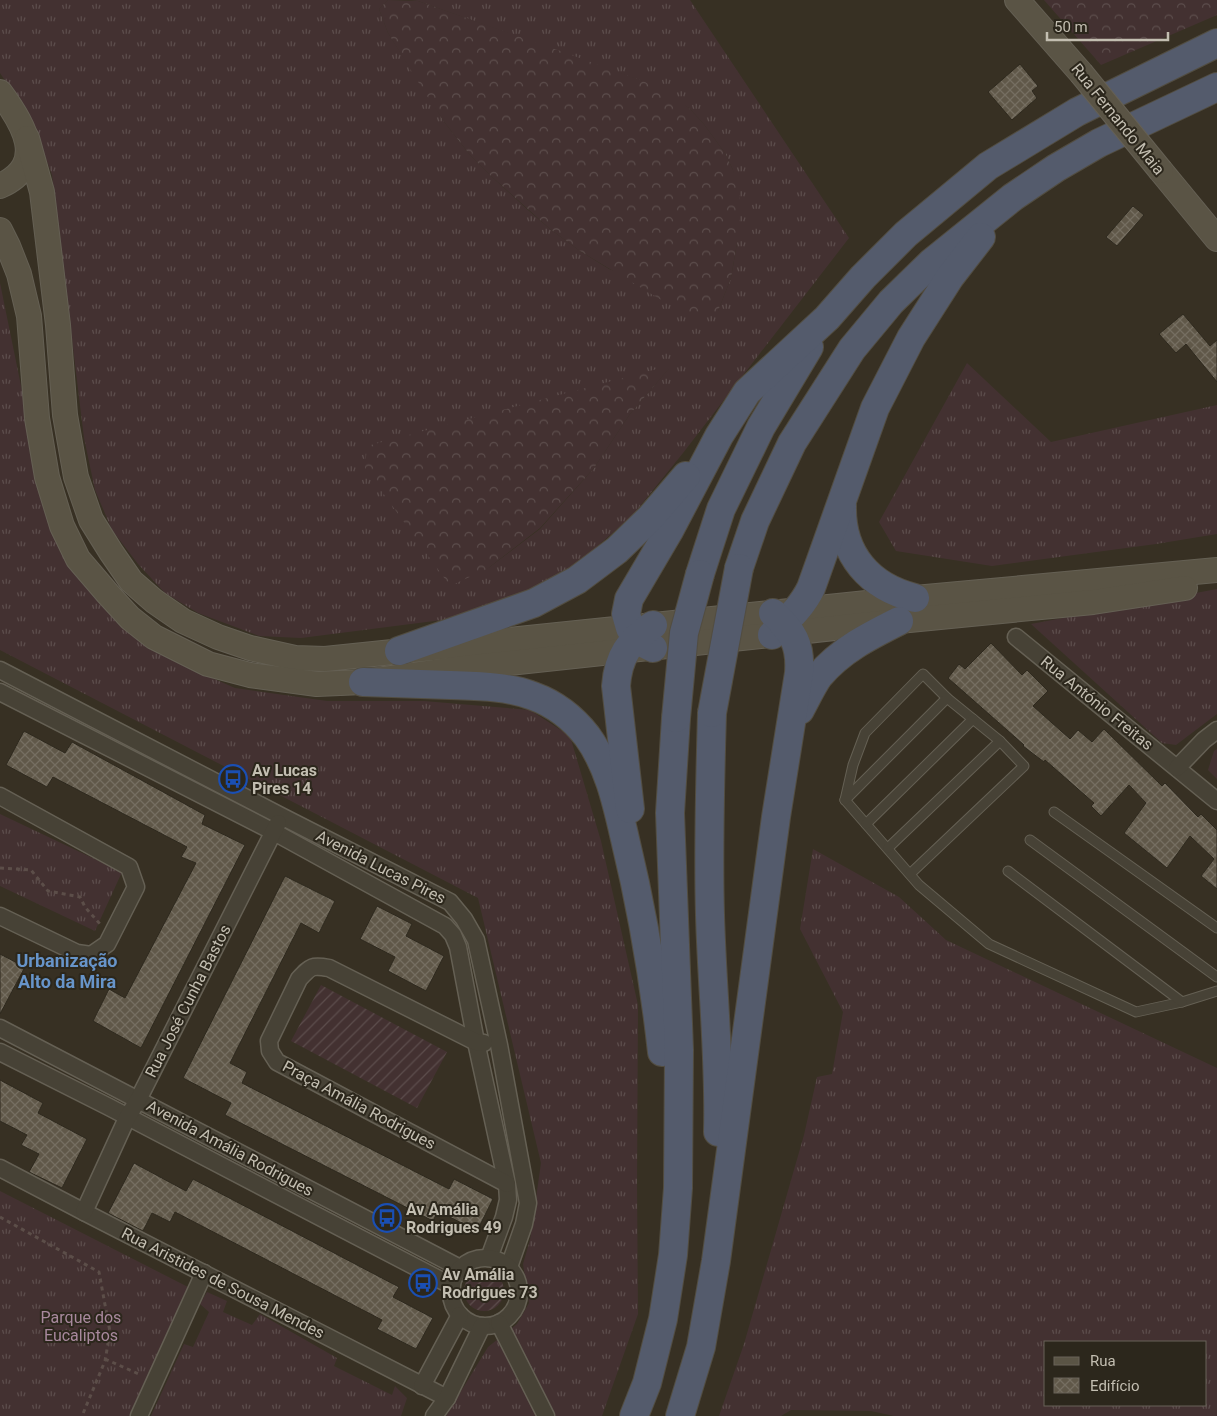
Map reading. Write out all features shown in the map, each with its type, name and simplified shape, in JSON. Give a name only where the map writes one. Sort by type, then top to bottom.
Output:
[{"type":"highway","points":[[636,886],[631,817],[616,686],[619,664],[640,638],[626,614],[629,599],[669,531],[719,436],[747,392],[826,318],[906,234],[988,166],[1077,112],[1217,43]]},
{"type":"highway","points":[[716,1261],[719,1095],[710,915],[709,816],[712,714],[739,568],[755,522],[792,442],[852,349],[891,302],[931,263],[1013,197],[1056,168],[1099,143],[1217,87]]},
{"type":"highway","points":[[680,1416],[701,1347],[716,1261],[776,817],[800,664],[797,645],[783,623],[805,599],[810,588],[875,408],[911,338],[950,276],[1013,197]]},
{"type":"highway","points":[[634,1416],[647,1383],[663,1319],[673,1255],[678,1188],[679,1050],[670,813],[684,634],[700,574],[721,509],[761,426],[826,318]]},
{"type":"highway","points":[[399,651],[534,603],[577,580],[617,550],[650,518],[719,436]]},
{"type":"highway","points":[[842,501],[844,531],[848,545],[860,564],[875,580],[887,588],[915,598]]},
{"type":"highway","points":[[788,742],[796,717],[818,678],[846,651],[899,621]]},
{"type":"highway","points":[[363,682],[493,687],[520,692],[534,696],[562,711],[588,737],[605,769],[616,801],[636,886],[654,988],[678,1188]]},
{"type":"main road","name":"Rua Fernando Maia","points":[[1016,0],[1081,73],[1217,239]]},
{"type":"main road","points":[[0,92],[10,105],[27,138],[42,192],[58,326],[65,415],[76,477],[91,520],[131,581],[154,601],[183,621],[218,637],[250,648],[295,658],[325,659],[399,651],[640,638],[783,623],[915,598],[1217,570]]},
{"type":"main road","points":[[0,186],[16,177],[22,171],[29,150],[27,138]]},
{"type":"main road","points":[[0,230],[19,274],[28,316],[37,418],[47,477],[62,526],[78,559],[136,623],[154,637],[208,664],[250,675],[317,684],[363,682],[464,668],[640,638]]},
{"type":"main road","points":[[783,623],[899,621],[1093,602],[1217,583]]},
{"type":"street","name":"Rua António Freitas","points":[[1016,637],[1217,801]]},
{"type":"street","name":"Avenida Lucas Pires","points":[[2,675],[450,902],[464,919],[476,940],[499,1045],[528,1203],[524,1224],[509,1267]]},
{"type":"street","name":"Avenida Lucas Pires","points":[[0,692],[274,832],[445,926],[453,935],[458,947],[476,1042],[507,1184],[508,1200],[504,1217],[489,1258]]},
{"type":"street","points":[[1177,768],[1204,740],[1217,730]]},
{"type":"street","points":[[0,796],[129,867],[136,887],[107,944],[91,955],[77,953],[0,916]]},
{"type":"street","name":"Rua José Cunha Bastos","points":[[84,1212],[128,1118],[281,816]]},
{"type":"street","name":"Praça Amália Rodrigues","points":[[499,1045],[476,1042],[329,968],[316,966],[307,970],[299,979],[269,1041],[270,1051],[278,1062],[507,1184]]},
{"type":"street","name":"Avenida Amália Rodrigues","points":[[0,1028],[460,1268]]},
{"type":"street","name":"Avenida Amália Rodrigues","points":[[0,1052],[452,1286]]},
{"type":"street","name":"Rua Aristides de Sousa Mendes","points":[[0,1168],[447,1398]]},
{"type":"street","points":[[480,1258],[500,1261],[509,1267],[516,1276],[519,1298],[515,1309],[508,1317],[498,1323],[482,1326],[472,1323],[460,1315],[456,1309],[451,1292],[453,1281],[460,1268],[472,1260],[480,1258]]},
{"type":"street","points":[[139,1416],[204,1273]]},
{"type":"street","points":[[422,1386],[460,1315]]},
{"type":"street","points":[[498,1323],[546,1416]]},
{"type":"street","points":[[434,1416],[447,1398],[482,1326]]},
{"type":"lane","points":[[845,800],[853,766],[865,733],[923,674],[947,698],[1000,741],[1024,766],[910,874]]},
{"type":"lane","points":[[845,800],[947,698]]},
{"type":"lane","points":[[866,824],[973,719]]},
{"type":"lane","points":[[888,848],[1000,741]]},
{"type":"lane","points":[[845,800],[920,885],[989,944],[1136,1012],[1182,1002],[1217,991]]},
{"type":"lane","points":[[1054,812],[1217,928]]},
{"type":"lane","points":[[1030,840],[1217,978]]},
{"type":"lane","points":[[1008,871],[1182,1002]]},
{"type":"path","points":[[0,868],[31,870],[48,891],[80,898],[85,908],[98,923],[113,932]]},
{"type":"path","points":[[0,1217],[100,1272],[110,1332],[105,1359],[82,1416]]},
{"type":"path","points":[[105,1359],[155,1381]]},
{"type":"green space","points":[[0,0],[388,0],[379,9],[388,33],[445,123],[470,155],[491,176],[550,229],[609,269],[718,311],[731,278],[737,243],[733,170],[725,153],[703,123],[689,108],[642,81],[418,1],[409,0],[690,0],[849,238],[632,516],[577,564],[520,594],[442,620],[301,638],[259,636],[198,613],[165,593],[138,564],[112,530],[95,490],[84,438],[52,175],[32,121],[0,73]],"holes":[[[671,366],[630,414],[594,468],[540,529],[487,569]]]},
{"type":"green space","points":[[388,0],[418,1],[566,53],[643,81],[666,92],[689,108],[703,123],[725,153],[733,170],[739,191],[740,210],[737,243],[731,278],[718,311],[708,317],[688,313],[663,301],[580,251],[550,229],[491,176],[470,155],[445,123],[388,33],[379,9]]},
{"type":"green space","points":[[1044,0],[1217,0],[1217,15],[1101,65]]},
{"type":"green space","points":[[0,283],[39,474],[128,631],[180,664],[235,688],[327,701],[424,701],[530,710],[570,736],[601,841],[638,1005],[638,1314],[602,1416],[446,1416],[488,1347],[517,1324],[529,1303],[523,1264],[530,1240],[541,1163],[478,898],[0,650]]},
{"type":"green space","points":[[967,363],[1051,442],[1217,405],[1217,534],[992,566],[896,551],[879,522]]},
{"type":"green space","points":[[672,365],[630,414],[594,468],[540,528],[487,569],[450,586],[365,468],[367,446]]},
{"type":"green space","points":[[1217,589],[1217,714],[1176,745],[1162,743],[1031,624]]},
{"type":"green space","points":[[1217,749],[1217,779],[1208,770],[1214,751]]},
{"type":"green space","points":[[0,814],[122,872],[95,931],[0,886]]},
{"type":"green space","points":[[813,849],[899,897],[946,940],[1217,1068],[1217,1416],[894,1416],[871,1411],[791,1410],[781,1416],[719,1416],[744,1344],[804,1135],[817,1077],[832,1074],[843,1012],[800,929]]},
{"type":"green space","points":[[321,985],[447,1052],[417,1108],[291,1041]]},
{"type":"green space","name":"Parque dos Eucaliptos","points":[[0,1191],[188,1287],[130,1416],[0,1416]]},
{"type":"green space","points":[[488,1271],[495,1274],[501,1280],[504,1291],[503,1299],[495,1308],[488,1311],[480,1311],[473,1308],[465,1299],[464,1287],[467,1280],[476,1272]]},
{"type":"green space","points":[[207,1292],[227,1301],[223,1312],[252,1325],[260,1314],[337,1358],[334,1366],[392,1395],[395,1386],[407,1398],[401,1416],[151,1416],[184,1344],[193,1347],[209,1312],[200,1304]]},
{"type":"building","points":[[1020,64],[1038,86],[1032,91],[1037,98],[1012,120],[988,92]]},
{"type":"building","points":[[1133,206],[1144,215],[1117,246],[1106,237]]},
{"type":"building","points":[[1183,314],[1210,346],[1217,340],[1217,382],[1186,344],[1176,353],[1159,334]]},
{"type":"building","points":[[991,643],[1022,675],[1027,670],[1048,691],[1033,706],[1070,739],[1078,730],[1092,742],[1104,729],[1162,786],[1165,783],[1198,817],[1201,814],[1217,830],[1217,889],[1201,876],[1214,859],[1190,836],[1167,868],[1124,833],[1146,803],[1129,785],[1101,816],[1091,806],[1094,803],[1045,760],[1044,762],[1023,746],[948,678],[959,664],[965,669]]},
{"type":"building","points":[[24,731],[65,753],[72,742],[205,815],[202,824],[245,845],[141,1048],[93,1021],[109,989],[125,998],[196,863],[181,857],[187,847],[53,777],[47,787],[6,765]]},
{"type":"building","points":[[285,876],[335,901],[319,933],[301,923],[230,1063],[247,1072],[242,1083],[449,1189],[454,1179],[493,1199],[477,1231],[438,1211],[433,1221],[225,1115],[231,1103],[183,1078]]},
{"type":"building","points":[[377,906],[412,924],[406,936],[444,956],[426,991],[388,971],[395,957],[360,939]]},
{"type":"building","points":[[0,954],[25,967],[0,1014]]},
{"type":"building","points":[[0,1080],[43,1103],[38,1113],[87,1139],[62,1188],[29,1172],[39,1154],[21,1145],[27,1135],[0,1121]]},
{"type":"building","points":[[134,1163],[186,1191],[193,1179],[399,1287],[393,1297],[433,1318],[416,1349],[377,1329],[382,1320],[175,1212],[170,1222],[152,1213],[143,1231],[108,1213]]},
{"type":"place","name":"Av Lucas Pires 14","points":[[233,779]]},
{"type":"place","name":"Av Amália Rodrigues 49","points":[[387,1218]]},
{"type":"place","name":"Av Amália Rodrigues 73","points":[[423,1283]]},
{"type":"district","name":"Urbanização Alto da Mira","points":[[67,970]]}]
